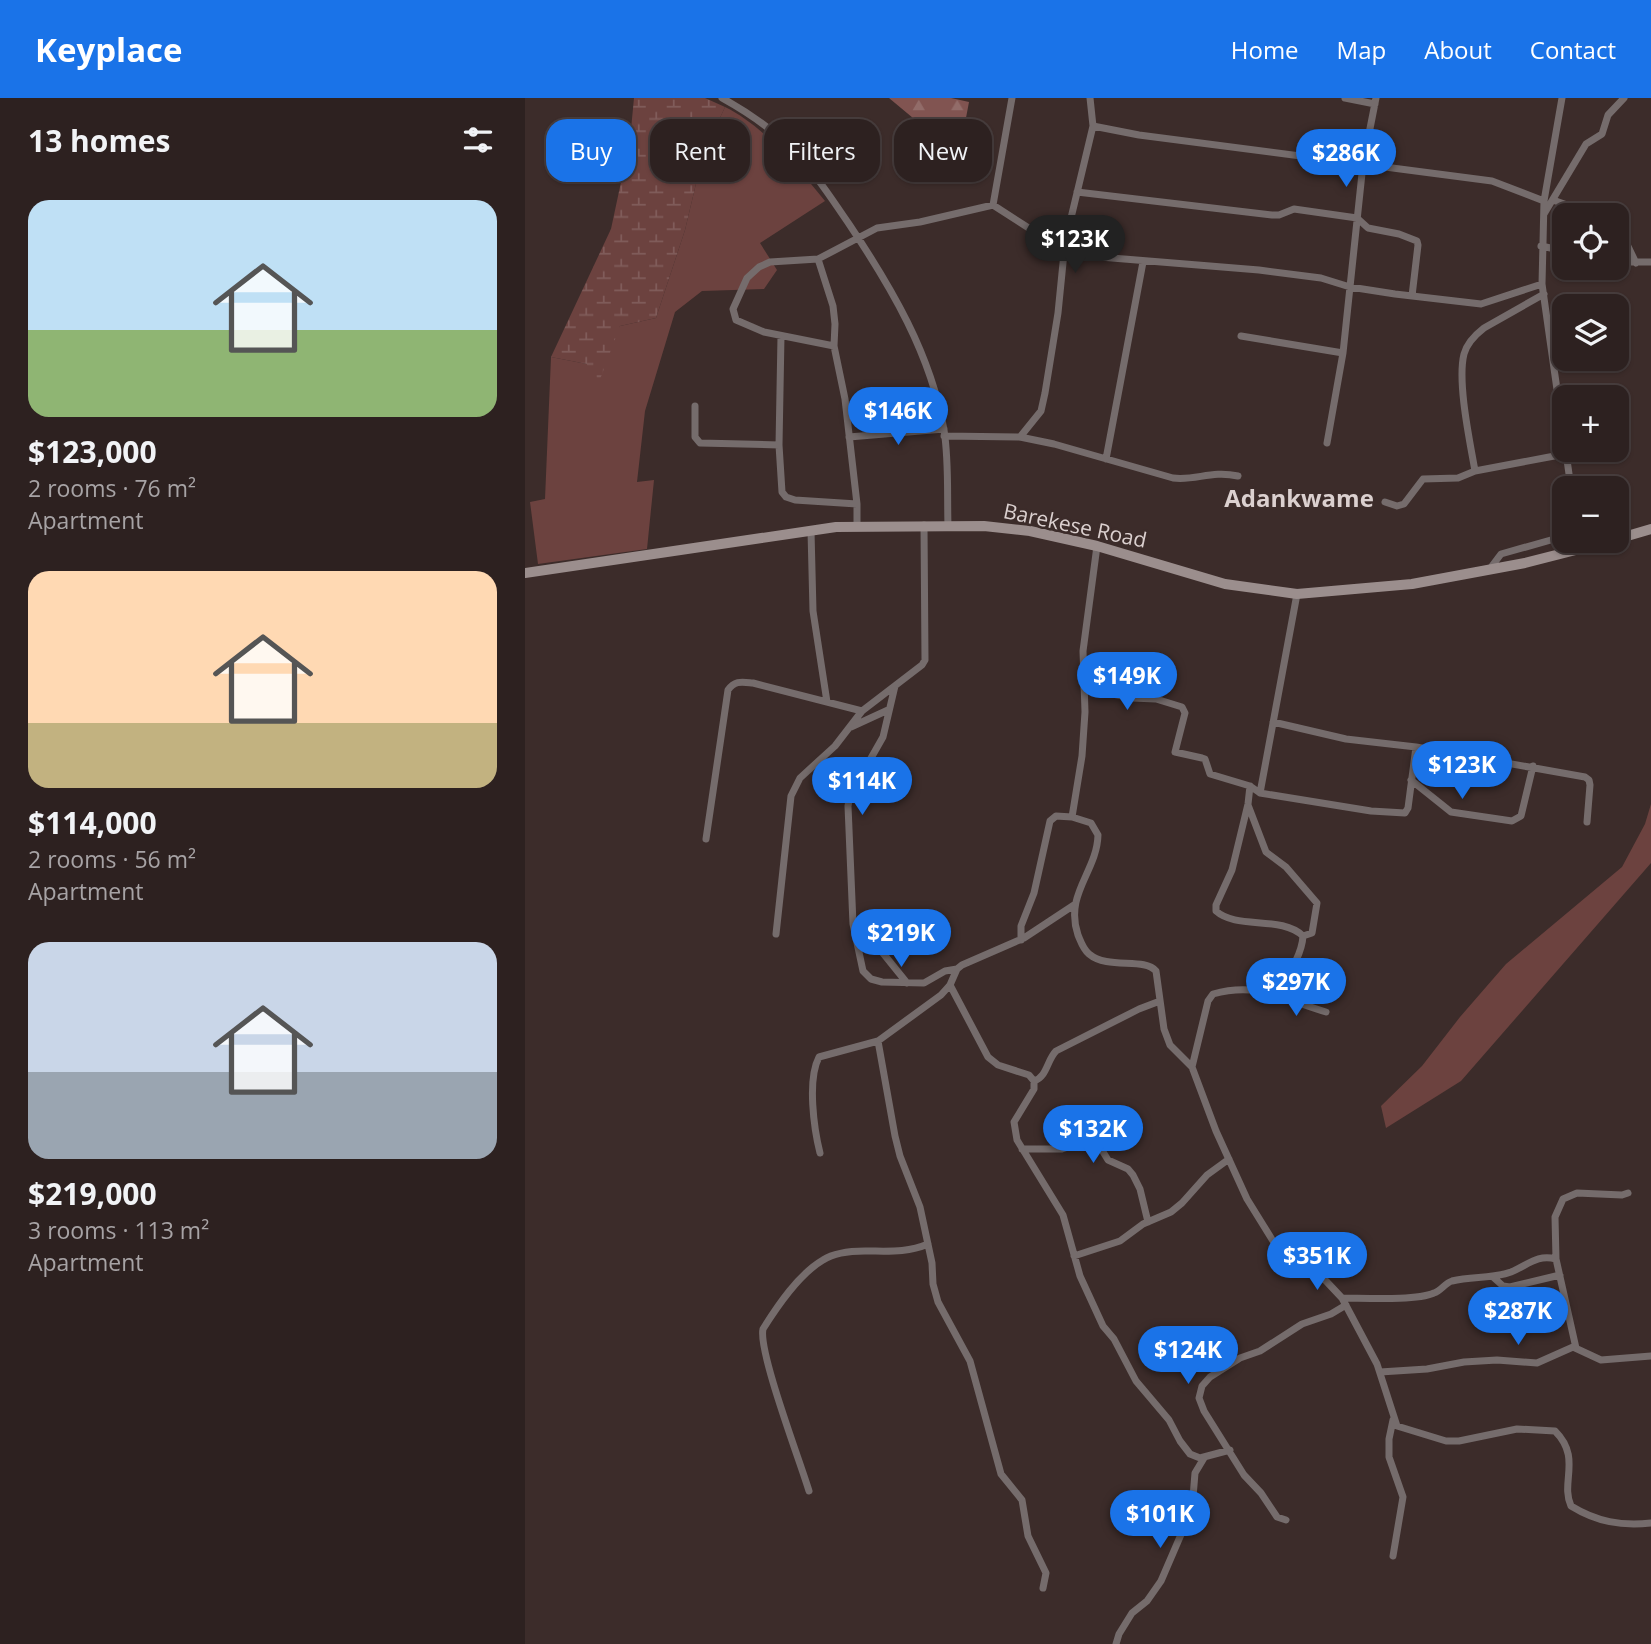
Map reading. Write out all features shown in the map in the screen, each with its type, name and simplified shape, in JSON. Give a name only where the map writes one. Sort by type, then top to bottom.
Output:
[{"type":"main road","name":"Barekese Road","points":[[525,573],[857,526],[984,526],[1030,531],[1097,546],[1225,584],[1297,594],[1412,584],[1561,553]]},
{"type":"main road","points":[[1629,535],[1651,529]]},
{"type":"street","points":[[722,98],[733,101],[797,154],[820,181],[889,286],[915,338],[934,388],[944,433],[948,525]]},
{"type":"street","points":[[993,205],[1012,98]]},
{"type":"street","points":[[1020,437],[1041,411],[1058,313],[1065,243],[1093,126],[1090,98]]},
{"type":"street","points":[[1327,443],[1343,353],[1363,164],[1375,101],[1345,98]]},
{"type":"street","points":[[1557,385],[1542,284],[1541,246],[1543,201],[1562,98]]},
{"type":"street","points":[[1542,218],[1586,144],[1601,134],[1608,115],[1624,98]]},
{"type":"street","points":[[1093,126],[1139,135],[1492,181],[1543,201]]},
{"type":"street","points":[[1077,192],[1226,211],[1279,215],[1294,209],[1357,218],[1368,228],[1399,234],[1417,241],[1412,296]]},
{"type":"street","points":[[1553,200],[1561,203]]},
{"type":"street","points":[[834,346],[764,332],[736,320],[733,309],[747,278],[759,267],[770,262],[818,259],[877,228],[920,222],[993,205],[1038,234],[1065,243]]},
{"type":"street","points":[[1541,246],[1552,248]]},
{"type":"street","points":[[1629,248],[1636,262]]},
{"type":"street","points":[[1063,254],[1259,270],[1321,278],[1350,287],[1481,304],[1542,284]]},
{"type":"street","points":[[818,259],[833,306],[834,346],[845,399],[857,526]]},
{"type":"street","points":[[1106,459],[1143,262]]},
{"type":"street","points":[[1629,262],[1651,262]]},
{"type":"street","points":[[1475,471],[1464,406],[1465,350],[1476,334],[1484,328],[1544,294]]},
{"type":"street","points":[[781,336],[779,445],[782,492],[786,497],[795,500],[857,504]]},
{"type":"street","points":[[1241,336],[1343,353]]},
{"type":"street","points":[[695,406],[695,437],[700,443],[779,445]]},
{"type":"street","points":[[849,437],[944,433],[1020,437],[1181,479],[1209,473],[1238,475]]},
{"type":"street","points":[[1385,502],[1397,506],[1404,504],[1423,479],[1458,478],[1475,471],[1552,456]]},
{"type":"street","points":[[776,934],[791,796],[795,786],[820,762],[862,710],[922,665],[926,651],[924,525]]},
{"type":"street","points":[[811,531],[813,611],[827,702]]},
{"type":"street","points":[[1489,570],[1501,554],[1552,540]]},
{"type":"street","points":[[1072,817],[1082,756],[1083,651],[1097,546]]},
{"type":"street","points":[[1260,793],[1297,594]]},
{"type":"street","points":[[706,839],[728,690],[732,685],[737,682],[753,683],[862,710]]},
{"type":"street","points":[[895,685],[883,737],[850,795],[848,806],[855,934],[863,971],[871,979],[883,982],[924,983],[945,971],[957,969],[982,955],[1021,940],[1073,905]]},
{"type":"street","points":[[1084,688],[1132,698],[1156,699],[1182,707],[1185,713],[1175,752],[1205,759],[1210,774],[1250,786],[1260,793],[1371,811],[1405,813],[1408,808],[1416,747]]},
{"type":"street","points":[[850,727],[888,710]]},
{"type":"street","points":[[1273,722],[1346,739],[1416,747],[1588,778],[1590,785],[1587,822]]},
{"type":"street","points":[[1411,780],[1451,813],[1513,821],[1521,816],[1533,766]]},
{"type":"street","points":[[1248,804],[1266,852],[1286,867],[1317,903],[1312,933],[1303,936],[1291,929],[1226,917],[1216,911],[1216,905],[1232,870],[1250,786]]},
{"type":"street","points":[[1021,940],[1021,926],[1034,893],[1050,821],[1056,816],[1072,817],[1091,823],[1098,840],[1073,905],[1077,929],[1086,952],[1109,962],[1153,967],[1158,976],[1160,1001],[1170,1045],[1192,1067],[1247,1199],[1273,1241],[1331,1286],[1344,1302],[1380,1372],[1393,1420],[1399,1428],[1446,1441],[1459,1441],[1517,1429],[1555,1431],[1564,1443],[1569,1457],[1571,1467],[1568,1494],[1571,1506],[1584,1514],[1620,1525],[1651,1523]]},
{"type":"street","points":[[855,934],[878,947],[908,983]]},
{"type":"street","points":[[1276,993],[1286,980],[1302,945],[1303,936]]},
{"type":"street","points":[[820,1153],[813,1111],[816,1062],[819,1057],[878,1041],[940,995],[950,985],[957,969]]},
{"type":"street","points":[[950,985],[988,1057],[998,1065],[1029,1075],[1034,1081],[1034,1089],[1014,1122],[1017,1140],[1063,1215],[1080,1276],[1103,1326],[1114,1339],[1136,1381],[1169,1420],[1189,1454],[1204,1457],[1230,1450]]},
{"type":"street","points":[[1192,1067],[1208,1001],[1213,995],[1248,989],[1276,993],[1326,1012]]},
{"type":"street","points":[[1034,1081],[1042,1076],[1056,1051],[1160,1001]]},
{"type":"street","points":[[878,1041],[899,1156],[920,1207],[938,1303],[970,1361],[1001,1474],[1025,1506],[1026,1530],[1046,1573],[1044,1588]]},
{"type":"street","points":[[1022,1149],[1062,1149],[1089,1140],[1097,1142],[1108,1160],[1128,1169],[1133,1175],[1140,1189],[1148,1222]]},
{"type":"street","points":[[1074,1256],[1120,1241],[1148,1222],[1171,1212],[1207,1175],[1229,1159]]},
{"type":"street","points":[[1576,1348],[1556,1259],[1555,1217],[1563,1199],[1577,1193],[1628,1193]]},
{"type":"street","points":[[809,1491],[764,1349],[761,1338],[763,1329],[803,1276],[822,1260],[862,1251],[900,1252],[928,1244]]},
{"type":"street","points":[[1286,1520],[1277,1517],[1261,1493],[1244,1475],[1204,1411],[1199,1398],[1202,1385],[1210,1377],[1240,1358],[1260,1351],[1302,1324],[1332,1314],[1344,1302],[1434,1294],[1449,1282],[1493,1277],[1513,1271],[1543,1256],[1556,1259]]},
{"type":"street","points":[[1493,1277],[1503,1286],[1510,1287],[1559,1275]]},
{"type":"street","points":[[1380,1372],[1497,1360],[1537,1363],[1565,1349],[1576,1348],[1601,1360],[1651,1356]]},
{"type":"street","points":[[1393,1420],[1389,1457],[1403,1497],[1393,1556]]},
{"type":"street","points":[[1116,1644],[1132,1613],[1147,1601],[1161,1581],[1192,1509],[1195,1473],[1204,1457]]},
{"type":"green space","points":[[634,98],[705,98],[725,107],[719,119],[650,119],[650,182],[696,182],[685,230],[656,318],[620,326],[599,382],[588,378],[587,364],[551,357],[611,229],[621,182],[636,182],[636,119],[632,119]]},
{"type":"green space","points":[[889,98],[951,98],[969,102],[966,119],[914,119]]},
{"type":"green space","points":[[725,107],[745,119],[719,119]]},
{"type":"green space","points":[[750,123],[764,134],[764,182],[809,182],[825,201],[760,243],[777,270],[764,289],[702,291],[675,312],[645,411],[637,482],[654,480],[647,549],[538,564],[530,502],[545,499],[551,357],[587,364],[620,326],[656,318],[685,230],[696,182],[750,182]]},
{"type":"green space","points":[[1651,804],[1651,863],[1461,1081],[1386,1128],[1381,1106],[1422,1066],[1506,964],[1622,867],[1645,824]]},
{"type":"district","name":"Adankwame","points":[[1299,499]]}]
